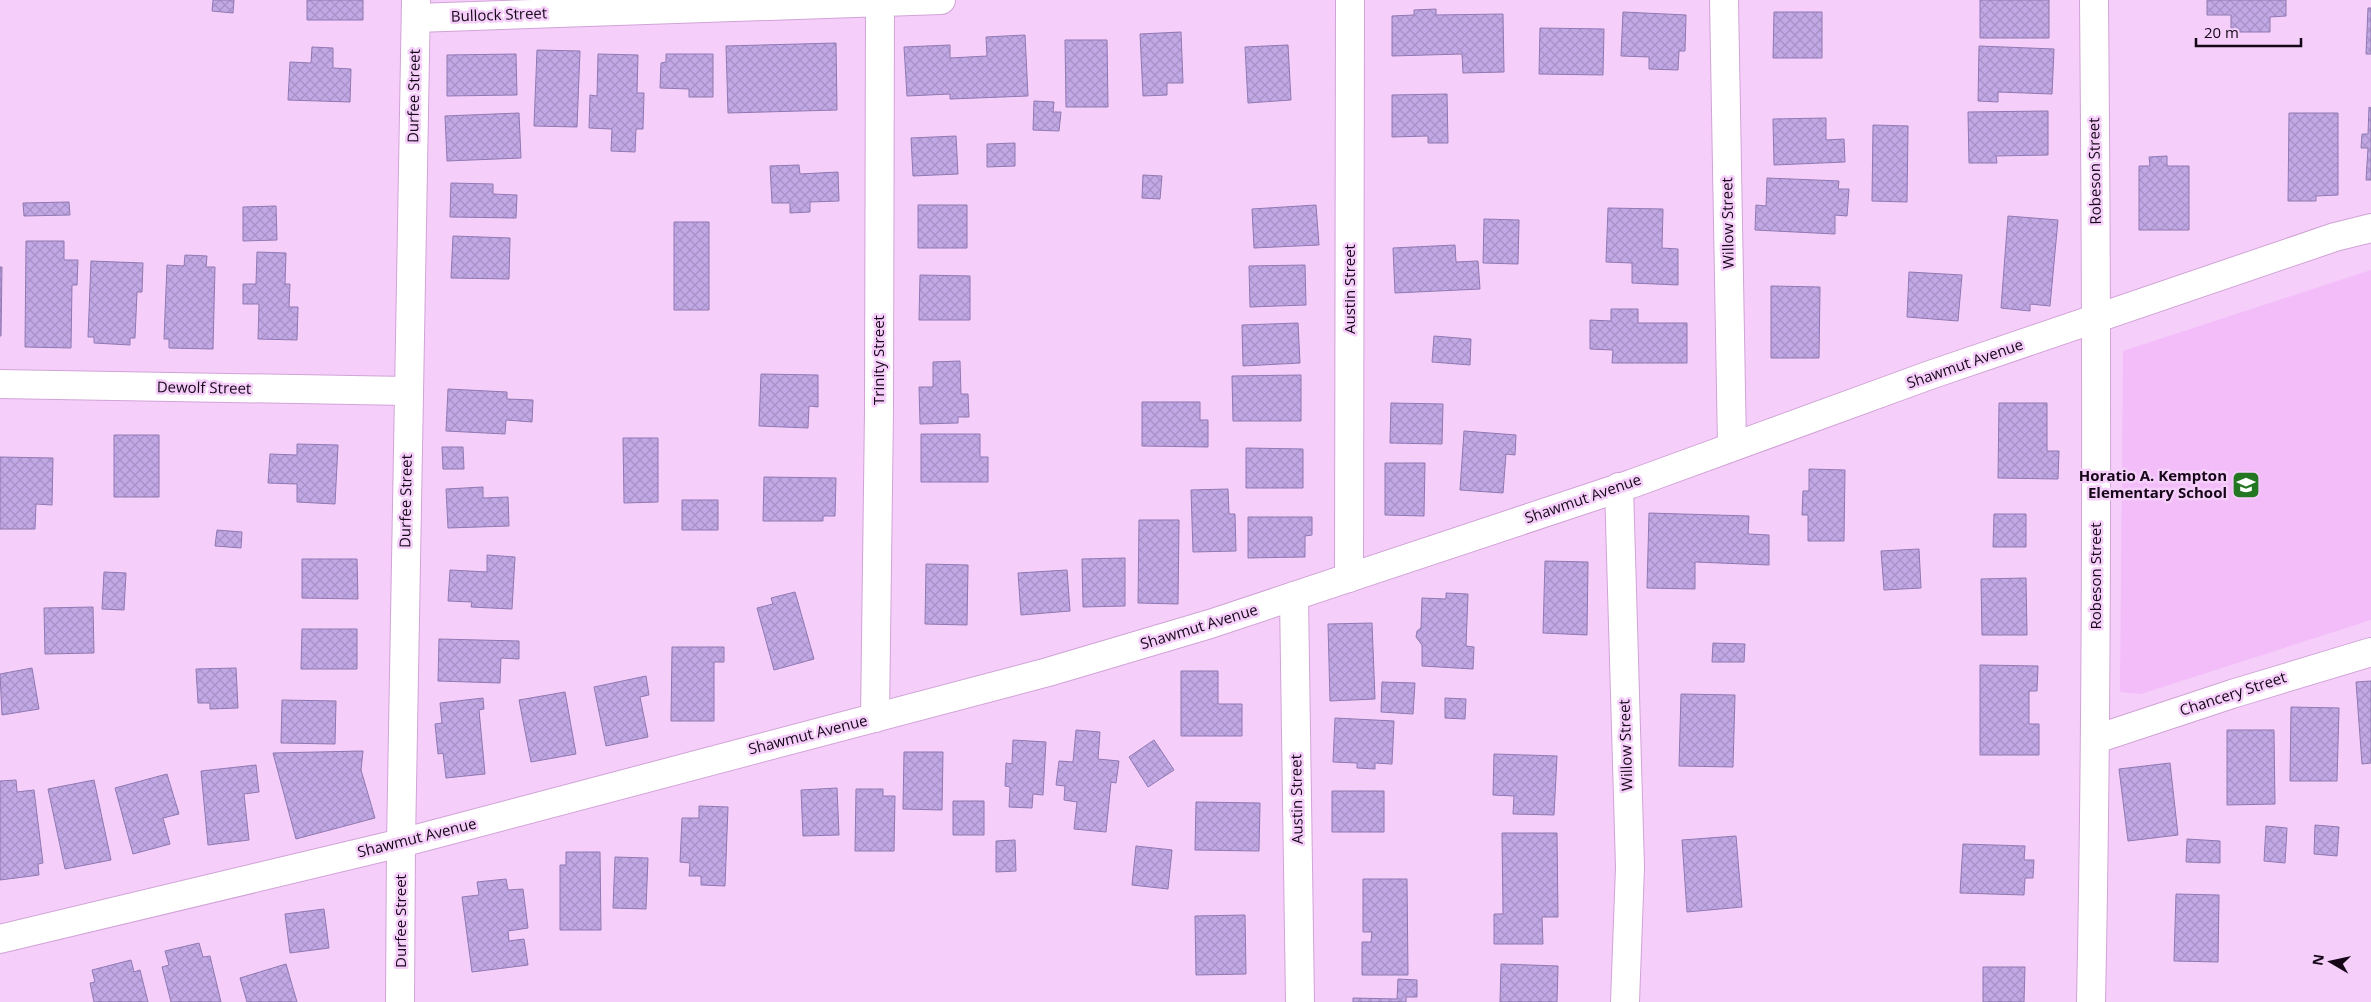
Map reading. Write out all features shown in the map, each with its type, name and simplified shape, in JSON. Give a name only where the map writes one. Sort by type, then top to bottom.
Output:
[{"type":"street","name":"Bullock Street","points":[[416,9],[941,0]]},
{"type":"street","name":"Austin Street","points":[[1349,578],[1350,0]]},
{"type":"street","name":"Willow Street","points":[[1724,0],[1732,446]]},
{"type":"street","name":"Robeson Street","points":[[2092,1002],[2096,739],[2097,320],[2094,0]]},
{"type":"street","name":"Trinity Street","points":[[875,718],[879,411],[880,2]]},
{"type":"street","name":"Durfee Street","points":[[400,1002],[408,391],[416,9]]},
{"type":"street","name":"Shawmut Avenue","points":[[0,938],[401,843],[1058,669],[1210,624],[1620,487],[1930,375],[2097,320],[2335,237],[2371,228]]},
{"type":"street","name":"Dewolf Street","points":[[0,384],[408,391]]},
{"type":"street","name":"Willow Street","points":[[1620,487],[1630,868],[1625,1002]]},
{"type":"street","name":"Austin Street","points":[[1294,596],[1300,1002]]},
{"type":"street","name":"Chancery Street","points":[[2096,739],[2232,694],[2371,652]]},
{"type":"shaded area","name":"Horatio A. Kempton Elementary School","points":[[2371,270],[2371,620],[2141,694],[2120,692],[2123,351]]},
{"type":"building","points":[[213,0],[234,0],[233,13],[212,11]]},
{"type":"building","points":[[307,0],[363,0],[363,20],[307,20]]},
{"type":"building","points":[[1980,0],[2049,0],[2049,38],[1980,38]]},
{"type":"building","points":[[2207,0],[2286,0],[2286,16],[2270,17],[2270,32],[2231,32],[2231,15],[2207,15]]},
{"type":"building","points":[[2368,8],[2371,8],[2371,54],[2366,54]]},
{"type":"building","points":[[1436,9],[1436,15],[1503,14],[1504,72],[1463,73],[1462,54],[1392,56],[1392,16],[1414,15],[1414,10]]},
{"type":"building","points":[[1623,12],[1686,15],[1685,51],[1679,51],[1678,70],[1649,69],[1649,57],[1621,56]]},
{"type":"building","points":[[1774,12],[1822,12],[1822,58],[1773,58]]},
{"type":"building","points":[[1540,28],[1604,29],[1603,75],[1539,74]]},
{"type":"building","points":[[1181,32],[1183,83],[1167,83],[1167,95],[1143,96],[1140,34]]},
{"type":"building","points":[[1025,35],[1028,96],[950,99],[950,94],[907,96],[904,47],[950,45],[950,58],[987,56],[986,37]]},
{"type":"building","points":[[1065,40],[1107,40],[1108,107],[1066,107]]},
{"type":"building","points":[[836,43],[837,110],[728,113],[726,46]]},
{"type":"building","points":[[1288,45],[1291,100],[1248,103],[1245,47]]},
{"type":"building","points":[[1979,46],[2054,49],[2052,94],[1998,92],[1998,102],[1978,101]]},
{"type":"building","points":[[312,47],[333,48],[333,68],[351,69],[350,102],[288,100],[290,62],[311,63]]},
{"type":"building","points":[[537,50],[580,51],[577,127],[534,126]]},
{"type":"building","points":[[516,54],[517,95],[447,96],[447,55]]},
{"type":"building","points":[[598,54],[638,55],[637,93],[644,93],[643,129],[636,129],[635,152],[611,151],[612,129],[589,128],[590,95],[597,96]]},
{"type":"building","points":[[666,54],[713,54],[713,97],[689,97],[689,89],[660,88],[661,63],[666,62]]},
{"type":"building","points":[[1447,94],[1448,143],[1428,143],[1428,136],[1392,137],[1392,95]]},
{"type":"building","points":[[1034,101],[1054,102],[1053,112],[1061,112],[1059,131],[1033,130]]},
{"type":"building","points":[[2369,107],[2371,108],[2371,180],[2366,180],[2368,148],[2361,148],[2362,134],[2368,134]]},
{"type":"building","points":[[2048,111],[2048,155],[1996,156],[1997,163],[1969,163],[1968,112]]},
{"type":"building","points":[[519,113],[521,158],[447,161],[445,116]]},
{"type":"building","points":[[2289,113],[2338,113],[2338,195],[2316,196],[2316,201],[2288,201]]},
{"type":"building","points":[[1826,118],[1826,140],[1844,139],[1845,162],[1774,165],[1773,119]]},
{"type":"building","points":[[1873,125],[1908,126],[1907,202],[1872,201]]},
{"type":"building","points":[[956,136],[958,174],[913,176],[911,138]]},
{"type":"building","points":[[1015,143],[1015,166],[987,167],[987,144]]},
{"type":"building","points":[[2167,156],[2167,166],[2189,166],[2189,230],[2139,230],[2139,166],[2150,166],[2149,157]]},
{"type":"building","points":[[799,165],[800,174],[838,172],[839,201],[810,202],[810,212],[790,213],[790,203],[772,203],[770,166]]},
{"type":"building","points":[[1143,175],[1162,176],[1160,199],[1142,198]]},
{"type":"building","points":[[1767,178],[1839,181],[1838,189],[1849,189],[1847,216],[1835,215],[1835,234],[1755,230],[1756,205],[1766,206]]},
{"type":"building","points":[[451,183],[493,184],[493,194],[517,195],[516,218],[450,217]]},
{"type":"building","points":[[69,202],[70,215],[24,216],[23,203]]},
{"type":"building","points":[[918,205],[967,205],[967,248],[918,248]]},
{"type":"building","points":[[1316,205],[1319,245],[1254,248],[1252,209]]},
{"type":"building","points":[[276,206],[277,240],[243,241],[243,207]]},
{"type":"building","points":[[1608,208],[1663,209],[1662,248],[1678,249],[1678,285],[1632,283],[1632,263],[1606,262]]},
{"type":"building","points":[[2008,216],[2058,220],[2050,306],[2030,304],[2030,311],[2001,308]]},
{"type":"building","points":[[1484,219],[1519,220],[1518,264],[1483,263]]},
{"type":"building","points":[[674,222],[709,222],[709,310],[674,310]]},
{"type":"building","points":[[453,236],[510,238],[509,279],[451,278]]},
{"type":"building","points":[[26,241],[64,241],[64,260],[78,260],[77,285],[72,285],[71,348],[25,347]]},
{"type":"building","points":[[1455,245],[1456,262],[1478,261],[1480,289],[1395,293],[1393,248]]},
{"type":"building","points":[[257,252],[286,253],[285,284],[290,284],[289,307],[298,307],[297,340],[258,339],[259,304],[243,304],[243,284],[256,284]]},
{"type":"building","points":[[185,255],[207,256],[206,267],[215,267],[213,349],[169,348],[169,339],[164,339],[167,265],[184,266]]},
{"type":"building","points":[[91,261],[143,263],[142,292],[137,292],[135,338],[130,338],[130,345],[94,343],[94,337],[88,337]]},
{"type":"building","points":[[1305,265],[1306,305],[1250,307],[1249,266]]},
{"type":"building","points":[[0,267],[2,267],[1,336],[0,336]]},
{"type":"building","points":[[1909,272],[1962,275],[1958,321],[1907,317]]},
{"type":"building","points":[[920,275],[970,276],[970,320],[919,320]]},
{"type":"building","points":[[1771,286],[1820,287],[1819,358],[1771,358]]},
{"type":"building","points":[[1611,309],[1638,309],[1638,323],[1687,323],[1687,363],[1612,363],[1613,350],[1590,349],[1590,320],[1611,321]]},
{"type":"building","points":[[1298,323],[1300,363],[1243,366],[1242,325]]},
{"type":"building","points":[[1434,336],[1471,339],[1470,365],[1432,362]]},
{"type":"building","points":[[960,361],[961,394],[968,394],[969,417],[958,417],[958,423],[920,424],[919,387],[933,387],[933,362]]},
{"type":"building","points":[[761,374],[818,375],[818,407],[809,406],[808,428],[759,426]]},
{"type":"building","points":[[1301,375],[1301,421],[1233,421],[1232,376]]},
{"type":"building","points":[[448,389],[507,392],[507,399],[533,400],[532,422],[506,420],[505,434],[446,431]]},
{"type":"building","points":[[1142,402],[1200,402],[1200,420],[1208,420],[1208,447],[1142,446]]},
{"type":"building","points":[[1391,403],[1443,404],[1442,444],[1390,443]]},
{"type":"building","points":[[1999,403],[2047,403],[2047,451],[2059,451],[2058,479],[1998,478]]},
{"type":"building","points":[[1464,431],[1516,435],[1515,455],[1506,454],[1503,493],[1460,490]]},
{"type":"building","points":[[921,434],[980,434],[980,457],[988,457],[988,482],[921,482]]},
{"type":"building","points":[[114,435],[159,435],[159,497],[114,497]]},
{"type":"building","points":[[623,438],[658,438],[658,502],[624,503]]},
{"type":"building","points":[[297,444],[338,445],[335,504],[297,502],[297,484],[268,483],[270,454],[297,455]]},
{"type":"building","points":[[442,447],[463,447],[464,469],[443,469]]},
{"type":"building","points":[[1246,448],[1303,449],[1303,488],[1246,488]]},
{"type":"building","points":[[0,457],[53,458],[52,505],[36,504],[35,529],[0,529]]},
{"type":"building","points":[[1385,463],[1425,463],[1424,516],[1385,515]]},
{"type":"building","points":[[1809,469],[1845,470],[1844,541],[1808,541],[1808,515],[1802,515],[1803,491],[1809,491]]},
{"type":"building","points":[[764,477],[836,478],[835,516],[823,516],[823,521],[763,521]]},
{"type":"building","points":[[483,487],[483,498],[508,497],[509,526],[448,528],[446,489]]},
{"type":"building","points":[[1228,489],[1229,514],[1235,514],[1236,551],[1193,552],[1191,490]]},
{"type":"building","points":[[682,500],[718,500],[718,530],[682,530]]},
{"type":"building","points":[[1649,513],[1749,516],[1748,534],[1769,535],[1769,565],[1695,562],[1695,589],[1647,588]]},
{"type":"building","points":[[1994,514],[2026,514],[2026,547],[1993,547]]},
{"type":"building","points":[[1248,517],[1312,517],[1312,535],[1305,536],[1305,557],[1248,558]]},
{"type":"building","points":[[1139,520],[1179,520],[1178,604],[1138,603]]},
{"type":"building","points":[[217,530],[242,532],[241,548],[215,546]]},
{"type":"building","points":[[1919,549],[1921,588],[1884,590],[1881,551]]},
{"type":"building","points":[[487,555],[515,557],[512,609],[471,607],[472,602],[448,601],[450,570],[487,572]]},
{"type":"building","points":[[1125,558],[1125,606],[1083,607],[1082,559]]},
{"type":"building","points":[[302,559],[357,559],[358,599],[302,598]]},
{"type":"building","points":[[1545,561],[1588,562],[1587,635],[1543,633]]},
{"type":"building","points":[[926,564],[968,565],[967,625],[925,624]]},
{"type":"building","points":[[1067,570],[1070,611],[1021,615],[1018,573]]},
{"type":"building","points":[[104,572],[126,573],[124,610],[102,609]]},
{"type":"building","points":[[2026,578],[2027,635],[1982,635],[1981,579]]},
{"type":"building","points":[[795,592],[814,659],[774,670],[757,608],[773,604],[771,598]]},
{"type":"building","points":[[1446,593],[1468,594],[1466,646],[1474,647],[1473,669],[1422,666],[1422,645],[1416,637],[1417,631],[1421,628],[1422,598],[1446,599]]},
{"type":"building","points":[[93,607],[94,653],[45,654],[44,608]]},
{"type":"building","points":[[1372,623],[1375,699],[1330,701],[1328,624]]},
{"type":"building","points":[[302,629],[357,629],[357,669],[301,669]]},
{"type":"building","points":[[439,639],[519,641],[519,659],[501,658],[500,683],[438,681]]},
{"type":"building","points":[[1713,643],[1745,644],[1744,662],[1712,662]]},
{"type":"building","points":[[672,647],[724,647],[724,662],[714,662],[714,721],[671,721]]},
{"type":"building","points":[[1980,665],[2038,666],[2037,691],[2029,691],[2029,724],[2039,724],[2039,755],[1980,755]]},
{"type":"building","points":[[32,668],[39,709],[2,715],[0,674]]},
{"type":"building","points":[[236,668],[238,708],[210,709],[210,703],[198,703],[196,669]]},
{"type":"building","points":[[1181,671],[1218,671],[1218,704],[1242,704],[1242,736],[1181,736]]},
{"type":"building","points":[[646,676],[649,695],[640,697],[648,737],[606,746],[594,687]]},
{"type":"building","points":[[2371,681],[2371,763],[2362,764],[2356,682]]},
{"type":"building","points":[[1382,682],[1415,683],[1413,714],[1381,712]]},
{"type":"building","points":[[565,692],[576,754],[531,762],[519,700]]},
{"type":"building","points":[[1681,694],[1735,695],[1733,767],[1679,766]]},
{"type":"building","points":[[483,698],[484,709],[479,710],[485,774],[446,778],[443,753],[438,754],[435,724],[442,723],[440,703]]},
{"type":"building","points":[[1445,698],[1466,699],[1465,719],[1445,718]]},
{"type":"building","points":[[282,700],[336,701],[335,744],[281,743]]},
{"type":"building","points":[[2291,707],[2339,708],[2337,781],[2290,781]]},
{"type":"building","points":[[1335,718],[1394,721],[1392,764],[1375,763],[1375,769],[1357,768],[1357,763],[1333,762]]},
{"type":"building","points":[[1076,730],[1100,732],[1098,759],[1119,761],[1116,783],[1111,782],[1106,832],[1074,829],[1077,802],[1064,800],[1065,786],[1056,785],[1059,761],[1073,762]]},
{"type":"building","points":[[2227,730],[2274,730],[2275,804],[2227,805]]},
{"type":"building","points":[[1013,740],[1046,742],[1043,795],[1033,794],[1032,808],[1009,807],[1010,787],[1005,786],[1006,763],[1012,764]]},
{"type":"building","points":[[1154,740],[1174,770],[1148,787],[1129,757]]},
{"type":"building","points":[[363,751],[361,770],[375,818],[296,839],[273,753]]},
{"type":"building","points":[[904,752],[943,752],[942,810],[903,809]]},
{"type":"building","points":[[1494,754],[1557,756],[1554,815],[1513,814],[1514,796],[1493,795]]},
{"type":"building","points":[[2170,763],[2178,835],[2128,841],[2119,769]]},
{"type":"building","points":[[256,765],[259,792],[244,794],[249,840],[208,845],[201,771]]},
{"type":"building","points":[[167,774],[179,814],[163,818],[170,844],[133,854],[115,788]]},
{"type":"building","points":[[16,780],[17,792],[34,790],[43,863],[38,864],[39,875],[0,880],[0,781]]},
{"type":"building","points":[[94,780],[111,860],[65,869],[48,789]]},
{"type":"building","points":[[837,788],[839,835],[803,836],[801,790]]},
{"type":"building","points":[[856,789],[883,789],[883,796],[895,796],[894,851],[855,851]]},
{"type":"building","points":[[1332,791],[1384,791],[1384,832],[1332,832]]},
{"type":"building","points":[[953,801],[984,801],[984,835],[953,835]]},
{"type":"building","points":[[1196,802],[1260,803],[1259,851],[1195,850]]},
{"type":"building","points":[[699,806],[728,807],[725,886],[701,885],[701,876],[689,876],[690,863],[680,862],[682,818],[699,818]]},
{"type":"building","points":[[2315,825],[2339,827],[2337,856],[2314,854]]},
{"type":"building","points":[[2266,826],[2287,828],[2285,863],[2264,861]]},
{"type":"building","points":[[1502,833],[1557,833],[1558,917],[1542,917],[1543,944],[1494,944],[1494,914],[1503,914]]},
{"type":"building","points":[[1736,836],[1742,907],[1687,912],[1682,840]]},
{"type":"building","points":[[2187,839],[2220,841],[2220,863],[2186,862]]},
{"type":"building","points":[[1015,840],[1016,871],[996,872],[996,841]]},
{"type":"building","points":[[1963,844],[2025,846],[2024,860],[2034,860],[2033,878],[2025,878],[2024,895],[1960,893]]},
{"type":"building","points":[[1136,846],[1172,850],[1168,889],[1132,885]]},
{"type":"building","points":[[566,852],[600,852],[601,930],[560,930],[560,865],[566,865]]},
{"type":"building","points":[[615,857],[648,858],[646,909],[613,908]]},
{"type":"building","points":[[506,879],[508,890],[523,889],[528,928],[508,931],[509,941],[524,939],[528,965],[472,972],[462,897],[479,895],[477,882]]},
{"type":"building","points":[[1363,879],[1407,879],[1408,975],[1362,975],[1362,942],[1371,942],[1372,932],[1363,932]]},
{"type":"building","points":[[2176,894],[2219,895],[2218,962],[2174,961]]},
{"type":"building","points":[[324,909],[329,948],[290,953],[285,914]]},
{"type":"building","points":[[1245,915],[1246,974],[1196,975],[1195,916]]},
{"type":"building","points":[[199,943],[203,957],[210,956],[221,1002],[171,1002],[162,967],[169,965],[165,951]]},
{"type":"building","points":[[131,960],[134,972],[140,970],[148,1002],[94,1002],[90,983],[95,982],[92,970]]},
{"type":"building","points":[[286,964],[297,1002],[247,1002],[240,978]]},
{"type":"building","points":[[1501,964],[1558,966],[1557,1002],[1500,1002]]},
{"type":"building","points":[[1983,967],[2025,967],[2024,1002],[1983,1002]]},
{"type":"building","points":[[1398,979],[1417,980],[1417,997],[1406,997],[1406,1002],[1353,1002],[1353,998],[1397,999]]},
{"type":"place","name":"Horatio A. Kempton Elementary School","points":[[2246,485]]}]
